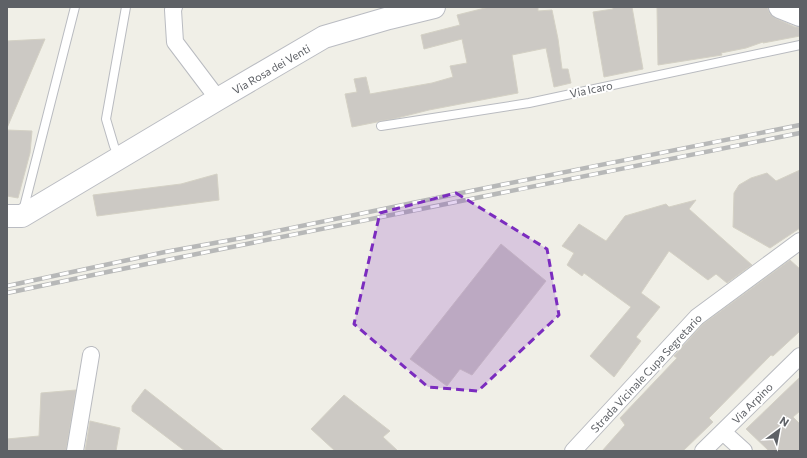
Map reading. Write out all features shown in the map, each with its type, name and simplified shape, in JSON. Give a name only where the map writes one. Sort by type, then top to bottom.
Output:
[{"type":"street","points":[[174,7],[175,42],[218,99]]},
{"type":"street","name":"Via Rosa dei Venti","points":[[15,216],[119,158],[324,38],[389,18],[434,7]]},
{"type":"street","points":[[780,7],[800,15]]},
{"type":"street","name":"Strada Vicinale Cupa Segretario","points":[[573,451],[697,317],[800,242]]},
{"type":"street","points":[[75,451],[91,355]]},
{"type":"street","name":"Via Arpino","points":[[704,451],[800,356]]},
{"type":"street","points":[[723,432],[744,451]]},
{"type":"lane","points":[[15,216],[75,7]]},
{"type":"lane","points":[[119,158],[106,119],[126,7]]},
{"type":"lane","name":"Via Icaro","points":[[381,126],[529,103],[800,45]]},
{"type":"highlighted area","points":[[456,193],[547,249],[559,315],[478,391],[428,387],[354,324],[380,213]]},
{"type":"building","points":[[489,7],[538,7],[538,11],[552,10],[562,69],[568,69],[571,83],[554,87],[546,48],[512,55],[518,93],[429,110],[352,127],[345,94],[357,92],[354,79],[366,77],[370,94],[432,83],[453,77],[450,66],[467,63],[462,39],[424,49],[421,35],[460,25],[457,15]]},
{"type":"building","points":[[613,7],[632,7],[643,69],[604,77],[593,12],[613,9]]},
{"type":"building","points":[[657,7],[767,7],[770,14],[775,18],[795,27],[800,27],[800,36],[763,42],[746,48],[721,53],[722,55],[658,65]]},
{"type":"building","points":[[45,39],[7,128],[7,41]]},
{"type":"building","points":[[7,130],[32,131],[30,153],[18,198],[7,196]]},
{"type":"building","points":[[800,170],[800,228],[770,248],[733,227],[734,193],[739,185],[751,178],[767,173],[776,181]]},
{"type":"building","points":[[217,174],[219,200],[97,216],[93,195],[181,184]]},
{"type":"building","points":[[696,200],[689,209],[752,265],[727,283],[716,274],[708,280],[669,251],[641,293],[660,307],[636,337],[641,341],[614,377],[590,356],[631,307],[584,273],[582,276],[567,265],[574,253],[562,246],[579,224],[606,241],[625,216],[666,204],[669,207]]},
{"type":"building","points":[[501,244],[546,281],[472,375],[460,369],[447,386],[410,359]]},
{"type":"building","points":[[790,260],[800,269],[800,331],[773,356],[771,355],[709,418],[713,422],[683,451],[602,451],[625,425],[620,418],[677,358],[674,356],[703,324]]},
{"type":"building","points":[[800,377],[800,411],[793,417],[800,424],[800,451],[769,451],[746,429]]},
{"type":"building","points":[[145,389],[224,451],[185,451],[132,411],[132,406]]},
{"type":"building","points":[[76,390],[66,451],[7,451],[7,439],[39,436],[41,393]]},
{"type":"building","points":[[344,395],[390,431],[383,437],[398,451],[335,451],[311,429]]},
{"type":"building","points":[[90,421],[120,428],[116,451],[85,451]]},
{"type":"railway","points":[[7,286],[165,252],[253,236],[800,125]]},
{"type":"railway","points":[[7,293],[800,133]]}]
